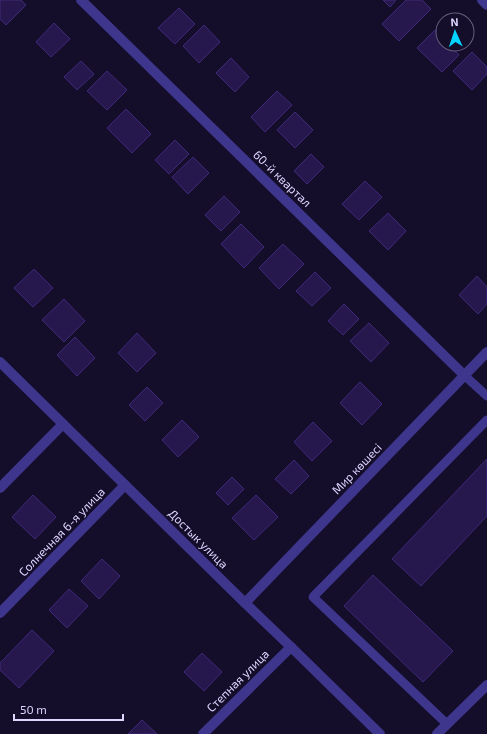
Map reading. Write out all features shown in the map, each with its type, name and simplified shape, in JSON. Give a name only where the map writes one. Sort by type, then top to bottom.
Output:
[{"type":"street","name":"60-й квартал","points":[[81,0],[465,376]]},
{"type":"street","points":[[482,0],[487,5]]},
{"type":"street","name":"Мир көшесі","points":[[245,603],[487,352]]},
{"type":"street","name":"Достык улица","points":[[0,362],[380,734]]},
{"type":"street","points":[[0,488],[63,424]]},
{"type":"street","name":"Солнечная 6-я улица","points":[[0,613],[125,485]]},
{"type":"street","name":"Степная улица","points":[[204,734],[291,647]]},
{"type":"street","points":[[438,734],[487,685]]},
{"type":"lane","points":[[465,376],[487,396]]},
{"type":"lane","points":[[447,724],[313,597],[487,420]]},
{"type":"building","points":[[0,0],[21,0],[26,5],[6,25],[0,19]]},
{"type":"building","points":[[383,0],[396,0],[390,7]]},
{"type":"building","points":[[406,0],[422,0],[431,9],[399,41],[382,24]]},
{"type":"building","points":[[179,8],[195,24],[175,44],[158,28]]},
{"type":"building","points":[[54,23],[70,39],[51,57],[36,42]]},
{"type":"building","points":[[204,25],[220,42],[199,63],[183,46]]},
{"type":"building","points":[[435,30],[435,52],[456,52],[459,55],[442,72],[417,48]]},
{"type":"building","points":[[472,52],[487,67],[487,74],[472,90],[453,71]]},
{"type":"building","points":[[231,58],[249,77],[235,92],[216,73]]},
{"type":"building","points":[[81,61],[94,74],[77,90],[64,77]]},
{"type":"building","points":[[107,71],[127,90],[107,110],[87,91]]},
{"type":"building","points":[[277,91],[292,105],[265,132],[251,117]]},
{"type":"building","points":[[126,109],[151,134],[132,153],[107,128]]},
{"type":"building","points":[[295,112],[313,130],[295,148],[277,130]]},
{"type":"building","points":[[175,140],[189,154],[169,174],[155,160]]},
{"type":"building","points":[[311,154],[324,167],[307,184],[294,171]]},
{"type":"building","points":[[193,157],[209,173],[188,194],[172,177]]},
{"type":"building","points":[[365,181],[382,197],[359,220],[342,204]]},
{"type":"building","points":[[224,196],[240,212],[221,231],[205,215]]},
{"type":"building","points":[[388,213],[406,231],[388,250],[369,231]]},
{"type":"building","points":[[241,224],[264,247],[244,268],[221,244]]},
{"type":"building","points":[[283,244],[304,264],[279,289],[259,268]]},
{"type":"building","points":[[34,269],[53,288],[33,307],[14,288]]},
{"type":"building","points":[[315,272],[331,288],[312,306],[296,291]]},
{"type":"building","points":[[477,276],[487,287],[487,304],[478,314],[459,295]]},
{"type":"building","points":[[64,299],[85,321],[64,342],[42,320]]},
{"type":"building","points":[[344,304],[359,319],[343,335],[328,321]]},
{"type":"building","points":[[369,323],[389,343],[371,362],[350,341]]},
{"type":"building","points":[[137,333],[156,353],[137,372],[118,353]]},
{"type":"building","points":[[75,337],[95,358],[77,376],[57,355]]},
{"type":"building","points":[[360,382],[382,404],[362,425],[340,403]]},
{"type":"building","points":[[147,387],[163,403],[145,421],[129,405]]},
{"type":"building","points":[[182,420],[199,437],[178,457],[162,440]]},
{"type":"building","points":[[313,422],[332,441],[312,461],[294,442]]},
{"type":"building","points":[[487,459],[487,516],[421,586],[392,559]]},
{"type":"building","points":[[294,460],[309,476],[291,494],[275,479]]},
{"type":"building","points":[[232,477],[244,489],[228,505],[216,493]]},
{"type":"building","points":[[33,495],[56,517],[35,539],[12,517]]},
{"type":"building","points":[[256,495],[278,517],[254,540],[232,518]]},
{"type":"building","points":[[102,559],[120,576],[99,599],[81,581]]},
{"type":"building","points":[[373,575],[453,651],[423,682],[344,606]]},
{"type":"building","points":[[69,589],[88,606],[67,628],[49,610]]},
{"type":"building","points":[[32,630],[54,651],[19,688],[0,670],[0,663]]},
{"type":"building","points":[[202,653],[222,672],[204,691],[184,672]]},
{"type":"building","points":[[142,720],[157,734],[128,734]]}]
